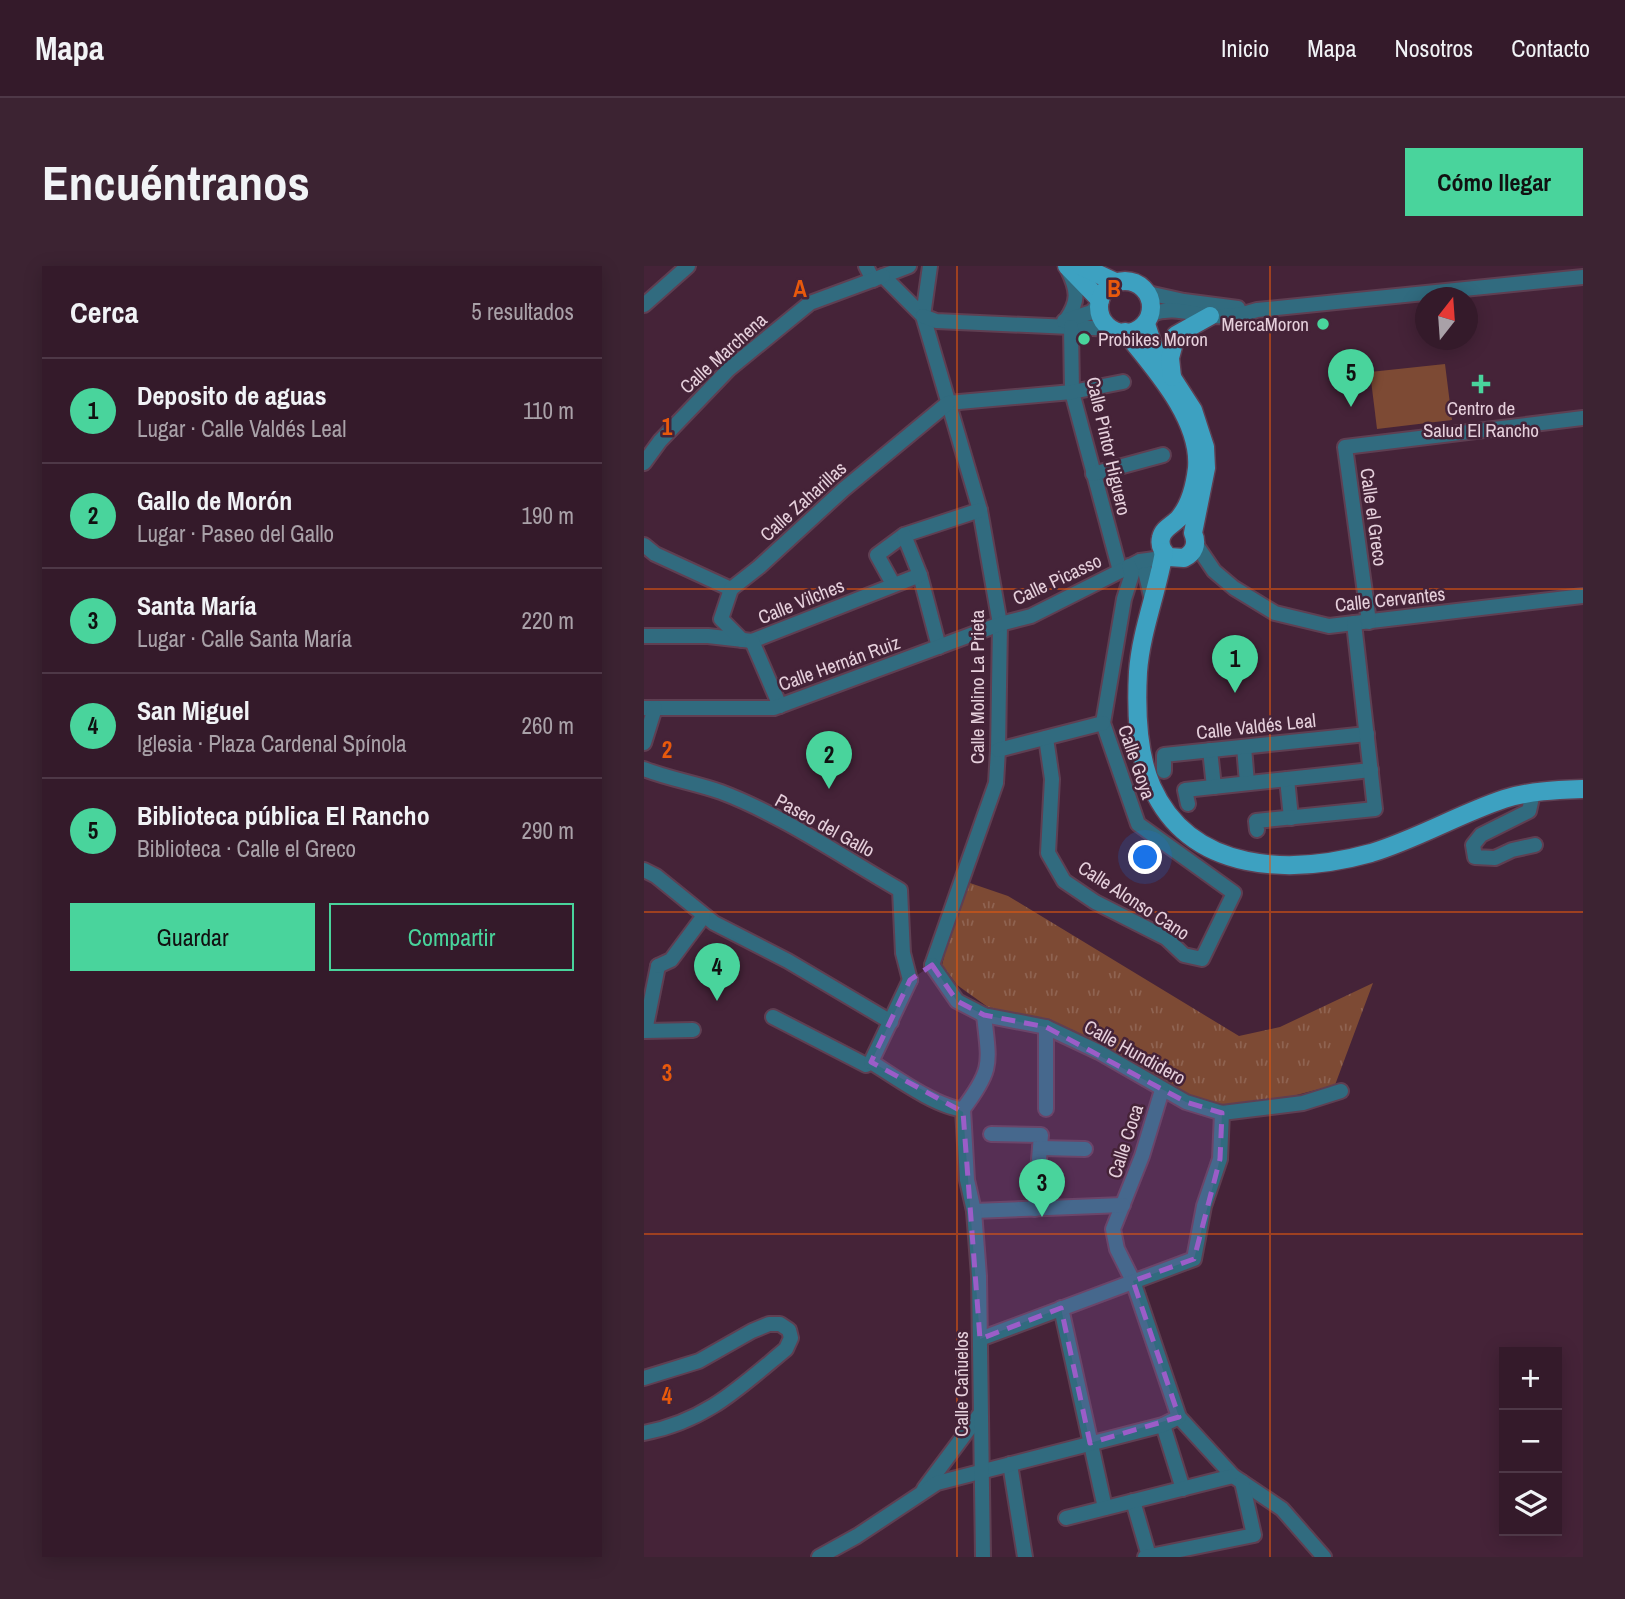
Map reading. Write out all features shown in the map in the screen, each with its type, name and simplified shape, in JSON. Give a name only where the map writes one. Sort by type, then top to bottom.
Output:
[{"type":"main road","points":[[1067,266],[1099,302],[1102,320],[1119,331],[1160,376],[1178,403],[1196,449],[1195,484],[1180,517],[1154,599],[1144,634],[1138,671],[1138,713],[1145,767],[1151,785],[1165,810],[1197,841],[1234,859],[1259,864],[1311,865],[1343,860],[1401,842],[1496,802],[1533,793],[1583,789]]},
{"type":"main road","points":[[1081,266],[1115,282],[1142,287],[1148,293],[1151,300],[1149,319],[1155,351],[1193,410],[1205,447],[1206,468],[1192,552],[1170,549]]},
{"type":"main road","points":[[1099,302],[1103,293],[1115,282]]},
{"type":"main road","points":[[1172,377],[1170,358],[1176,335],[1210,316]]},
{"type":"main road","points":[[1119,331],[1139,329],[1149,319]]},
{"type":"main road","points":[[1170,549],[1186,526],[1194,538]]},
{"type":"street","points":[[644,304],[688,266]]},
{"type":"street","points":[[866,266],[923,316],[936,321],[1048,326],[1069,324],[1119,331]]},
{"type":"street","name":"Calle Marchena","points":[[644,463],[660,441],[729,369],[810,303],[909,266]]},
{"type":"street","points":[[930,266],[923,316],[948,403],[1072,391],[1123,382]]},
{"type":"street","name":"Calle Pintor Higuero","points":[[1067,266],[1077,296],[1069,324],[1072,391],[1093,474],[1130,566],[1145,571],[1154,599]]},
{"type":"street","points":[[1149,319],[1170,309],[1210,316],[1241,315],[1256,310],[1583,277]]},
{"type":"street","points":[[1148,293],[1184,301],[1256,310]]},
{"type":"street","points":[[1069,324],[1092,312],[1099,302]]},
{"type":"street","name":"Calle Molino La Prieta","points":[[932,965],[996,783],[998,750],[1000,624],[980,510],[948,403]]},
{"type":"street","name":"Calle Zaharillas","points":[[731,589],[844,489],[948,403]]},
{"type":"street","name":"Calle el Greco","points":[[1361,623],[1345,447],[1583,418]]},
{"type":"street","points":[[1093,474],[1163,455]]},
{"type":"street","points":[[890,586],[877,555],[904,535],[980,510]]},
{"type":"street","points":[[904,535],[920,575],[939,647]]},
{"type":"street","name":"Calle Cervantes","points":[[1194,538],[1214,571]]},
{"type":"street","points":[[644,545],[654,554],[731,589],[721,619],[747,640],[780,706]]},
{"type":"street","name":"Calle Picasso","points":[[1000,624],[1031,616],[1170,549]]},
{"type":"street","name":"Calle Cervantes","points":[[1170,549],[1214,571],[1234,588],[1275,613],[1329,626],[1583,596]]},
{"type":"street","name":"Calle Goya","points":[[1130,566],[1132,574],[1124,599],[1103,723],[1138,824],[1234,893],[1202,959]]},
{"type":"street","name":"Calle Vilches","points":[[644,636],[708,636],[747,640],[920,575]]},
{"type":"street","points":[[1257,830],[1256,821],[1375,809],[1367,734],[1361,623]]},
{"type":"street","name":"Calle Hernán Ruiz","points":[[650,708],[774,708],[1000,624]]},
{"type":"street","points":[[644,743],[650,708]]},
{"type":"street","points":[[998,750],[1103,723]]},
{"type":"street","name":"Calle Valdés Leal","points":[[1164,771],[1164,755],[1367,734]]},
{"type":"street","name":"Calle Alonso Cano","points":[[1046,738],[1052,779],[1048,853],[1064,881],[1096,902],[1166,939],[1184,955],[1202,959]]},
{"type":"street","points":[[1244,747],[1247,783]]},
{"type":"street","points":[[1210,750],[1214,787]]},
{"type":"street","name":"Paseo del Gallo","points":[[644,769],[668,779],[720,792],[772,817],[900,890],[903,953],[910,980]]},
{"type":"street","points":[[1188,804],[1185,790],[1371,770]]},
{"type":"street","points":[[1287,779],[1291,818]]},
{"type":"street","points":[[1533,793],[1529,811],[1481,835],[1473,845],[1475,858],[1494,858],[1511,850],[1535,845]]},
{"type":"street","points":[[645,873],[703,917],[817,976],[891,1022]]},
{"type":"street","points":[[658,966],[671,960],[703,917]]},
{"type":"street","points":[[644,958],[658,966]]},
{"type":"street","points":[[773,1017],[866,1065],[871,1062],[910,980],[932,965]]},
{"type":"street","name":"Calle Hundidero","points":[[932,965],[957,1001],[984,1015],[1046,1027],[1099,1052],[1162,1090],[1222,1114],[1303,1103],[1341,1091]]},
{"type":"street","points":[[658,966],[645,1032],[693,1030]]},
{"type":"street","points":[[871,1062],[926,1096],[963,1109],[976,1092],[989,1064],[984,1015]]},
{"type":"street","points":[[1046,1027],[1046,1109]]},
{"type":"street","name":"Calle Coca","points":[[1162,1090],[1142,1156],[1113,1229],[1117,1249],[1133,1281],[1178,1417]]},
{"type":"street","name":"Calle Cañuelos","points":[[963,1109],[967,1180],[974,1211],[979,1276],[983,1557]]},
{"type":"street","points":[[980,1339],[1194,1259],[1204,1206],[1220,1158],[1222,1114]]},
{"type":"street","points":[[991,1133],[1041,1135],[1035,1209]]},
{"type":"street","points":[[1040,1148],[1086,1149]]},
{"type":"street","points":[[974,1211],[1123,1205]]},
{"type":"street","points":[[1061,1308],[1105,1508]]},
{"type":"street","points":[[644,1378],[699,1361],[769,1324],[780,1324],[789,1331],[791,1338],[786,1349],[724,1400],[703,1414],[668,1428],[644,1433]]},
{"type":"street","points":[[920,1493],[980,1414]]},
{"type":"street","points":[[819,1557],[857,1536],[937,1483],[1163,1425],[1178,1417],[1238,1479],[1282,1509],[1324,1557]]},
{"type":"street","points":[[1163,1425],[1183,1489]]},
{"type":"street","points":[[1010,1464],[1025,1557]]},
{"type":"street","points":[[1066,1518],[1183,1489],[1238,1479]]},
{"type":"street","points":[[1133,1502],[1147,1557],[1254,1535],[1238,1479]]},
{"type":"highlighted area","points":[[932,965],[957,1001],[984,1015],[1046,1027],[1186,1102],[1222,1113],[1220,1159],[1194,1259],[1133,1281],[1179,1417],[1090,1443],[1061,1308],[980,1339],[963,1112],[871,1062],[910,980]]},
{"type":"green space","points":[[1445,364],[1452,420],[1377,429],[1370,372]]},
{"type":"green space","points":[[970,883],[1008,896],[1239,1036],[1280,1027],[1373,983],[1335,1085],[1285,1098],[1218,1106],[1185,1093],[1073,1030],[992,1010],[957,985],[942,965],[949,937]]},
{"type":"place","name":"MercaMoron","points":[[1323,324]]},
{"type":"place","name":"Probikes Moron","points":[[1084,339]]},
{"type":"place","name":"Centro de Salud El Rancho","points":[[1481,384]]},
{"type":"place","name":"Biblioteca pública El Rancho","points":[[1351,407]]},
{"type":"place","name":"Deposito de aguas","points":[[1235,693]]},
{"type":"place","name":"Gallo de Morón","points":[[829,789]]},
{"type":"place","name":"San Miguel","points":[[717,1001]]},
{"type":"place","name":"Santa María","points":[[1042,1217]]}]
